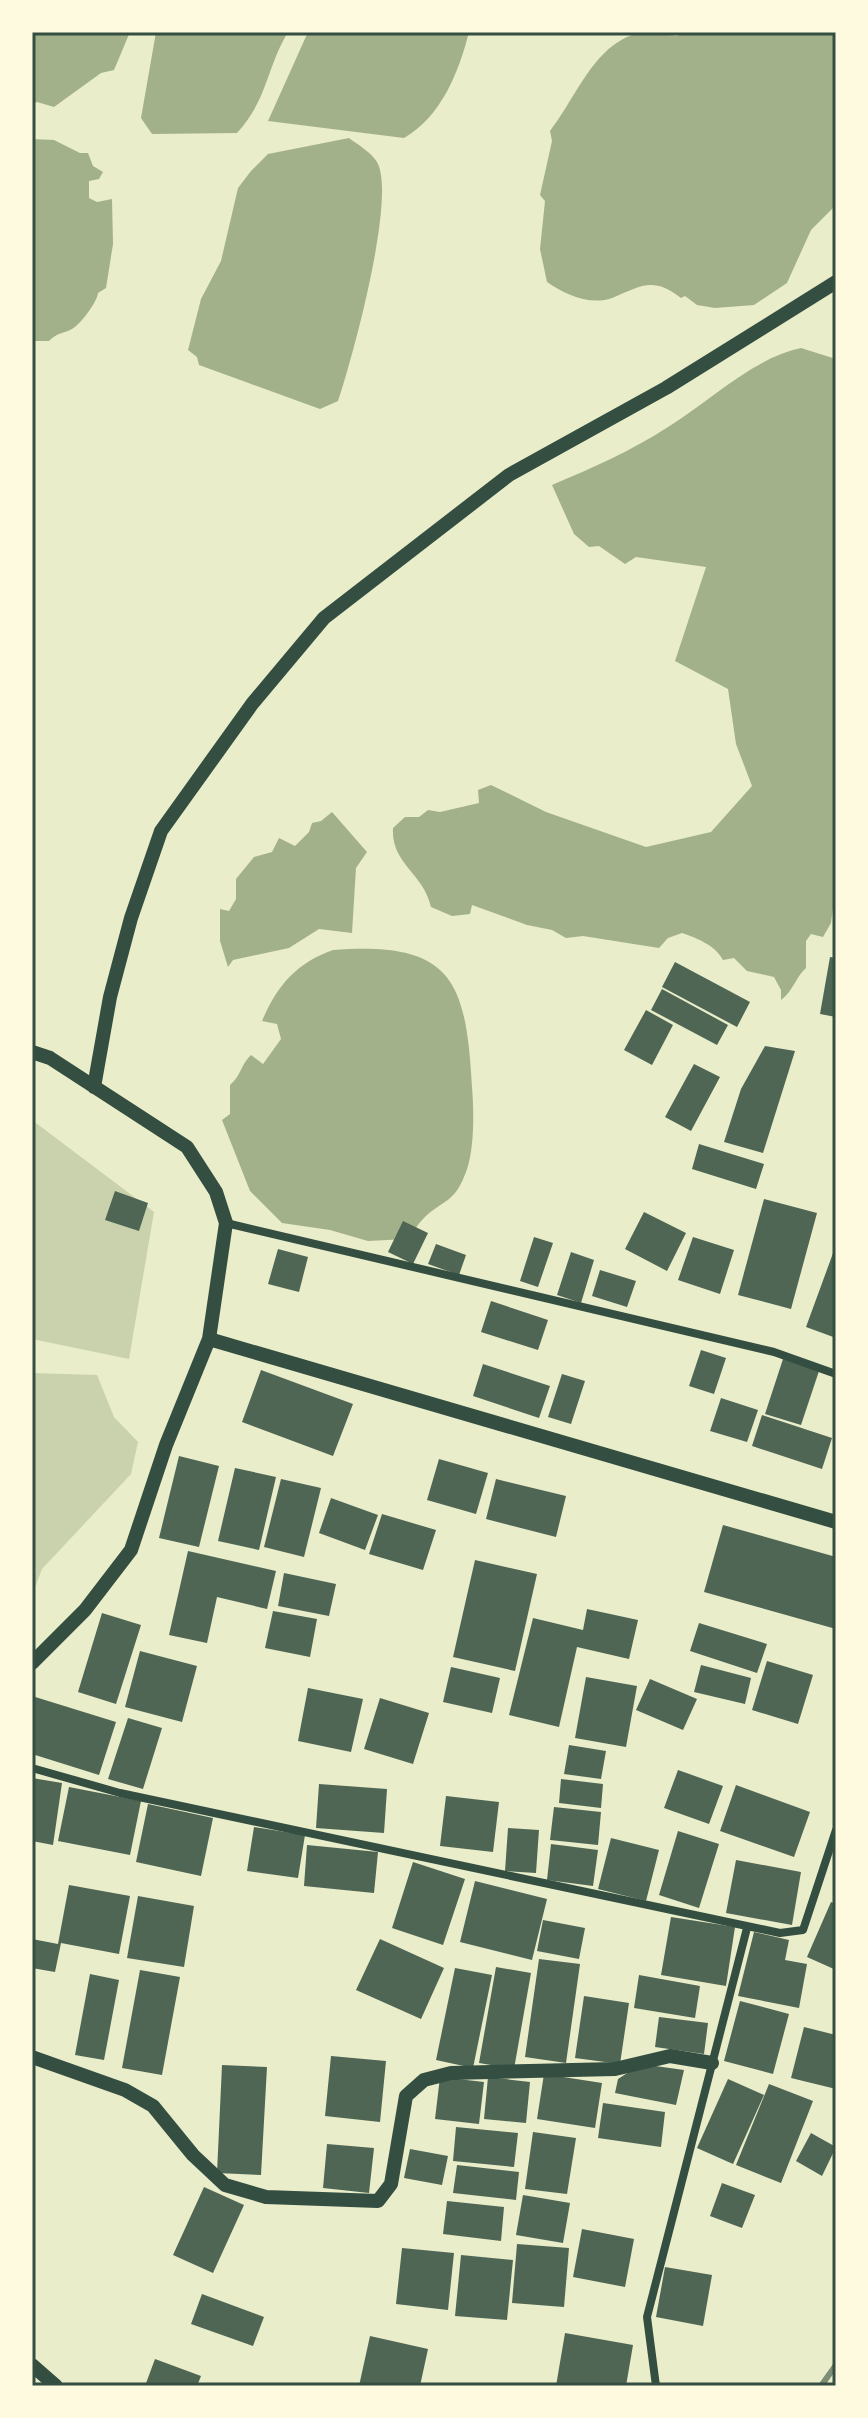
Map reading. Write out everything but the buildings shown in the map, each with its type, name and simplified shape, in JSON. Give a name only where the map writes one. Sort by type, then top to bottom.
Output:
[{"type":"street","points":[[94,1087],[110,997],[131,918],[161,831],[252,704],[324,618],[509,475],[666,388],[836,282]]},
{"type":"street","points":[[32,1052],[50,1058],[187,1147],[216,1192],[226,1223],[209,1339],[166,1445],[131,1550],[85,1610],[32,1663]]},
{"type":"street","points":[[226,1223],[774,1352],[836,1374]]},
{"type":"street","points":[[209,1339],[836,1522]]},
{"type":"street","points":[[32,1768],[120,1793],[780,1933],[803,1930],[836,1830]]},
{"type":"street","points":[[656,2386],[647,2317],[747,1928]]},
{"type":"street","points":[[32,2057],[125,2090],[153,2106],[193,2155],[225,2185],[266,2197],[351,2203],[378,2201],[391,2184],[406,2096],[424,2080],[451,2073],[615,2069],[670,2056],[712,2063]]},
{"type":"street","points":[[32,2365],[56,2386]]},
{"type":"shaded area","points":[[32,32],[130,32],[114,70],[101,73],[54,107],[37,102],[32,104]]},
{"type":"shaded area","points":[[156,32],[288,32],[255,108],[237,133],[152,134],[141,118]]},
{"type":"shaded area","points":[[308,32],[469,32],[447,92],[428,118],[404,138],[268,121]]},
{"type":"shaded area","points":[[643,32],[677,36],[683,32],[836,32],[836,205],[811,230],[787,283],[754,305],[715,308],[697,305],[685,296],[681,298],[655,285],[639,287],[604,300],[586,300],[547,282],[540,249],[545,201],[540,195],[552,141],[550,131],[600,58],[626,37]]},
{"type":"shaded area","points":[[349,138],[377,162],[382,180],[381,208],[370,279],[345,380],[338,401],[320,409],[199,365],[197,357],[188,350],[201,299],[221,261],[238,188],[268,154]]},
{"type":"shaded area","points":[[32,139],[54,140],[80,153],[88,153],[93,166],[103,172],[99,179],[89,181],[89,198],[97,202],[112,199],[113,244],[106,288],[98,293],[92,307],[76,326],[49,341],[32,341]]},
{"type":"shaded area","points":[[801,348],[836,359],[836,884],[831,923],[823,937],[811,934],[806,941],[806,968],[781,1000],[781,990],[774,977],[747,971],[734,958],[723,960],[711,947],[682,933],[668,938],[659,948],[583,936],[566,938],[552,930],[527,925],[472,905],[470,914],[452,916],[431,907],[421,885],[397,851],[393,828],[405,817],[419,817],[428,810],[440,812],[479,803],[478,790],[491,785],[546,812],[646,847],[711,832],[752,786],[736,744],[728,689],[675,661],[706,567],[636,557],[625,564],[599,546],[589,547],[574,534],[552,485],[640,444],[749,371],[783,353]]},
{"type":"shaded area","points":[[332,812],[367,852],[356,868],[352,933],[319,929],[289,948],[233,960],[228,967],[220,941],[220,909],[229,911],[236,899],[236,879],[254,857],[272,852],[279,838],[295,846],[309,832],[312,823],[321,821]]},
{"type":"shaded area","points":[[373,949],[404,953],[428,961],[445,975],[457,995],[465,1020],[473,1108],[468,1168],[453,1196],[424,1217],[407,1239],[368,1241],[330,1230],[282,1223],[250,1191],[222,1120],[230,1114],[230,1085],[248,1059],[251,1055],[263,1064],[281,1039],[277,1024],[262,1021],[274,997],[298,969],[333,950]]},
{"type":"shaded area","points":[[32,1120],[154,1212],[129,1359],[32,1339]]},
{"type":"shaded area","points":[[32,1373],[97,1375],[114,1417],[138,1442],[131,1474],[42,1569],[32,1595]]},
{"type":"railway","points":[[821,2386],[836,2365]]}]
